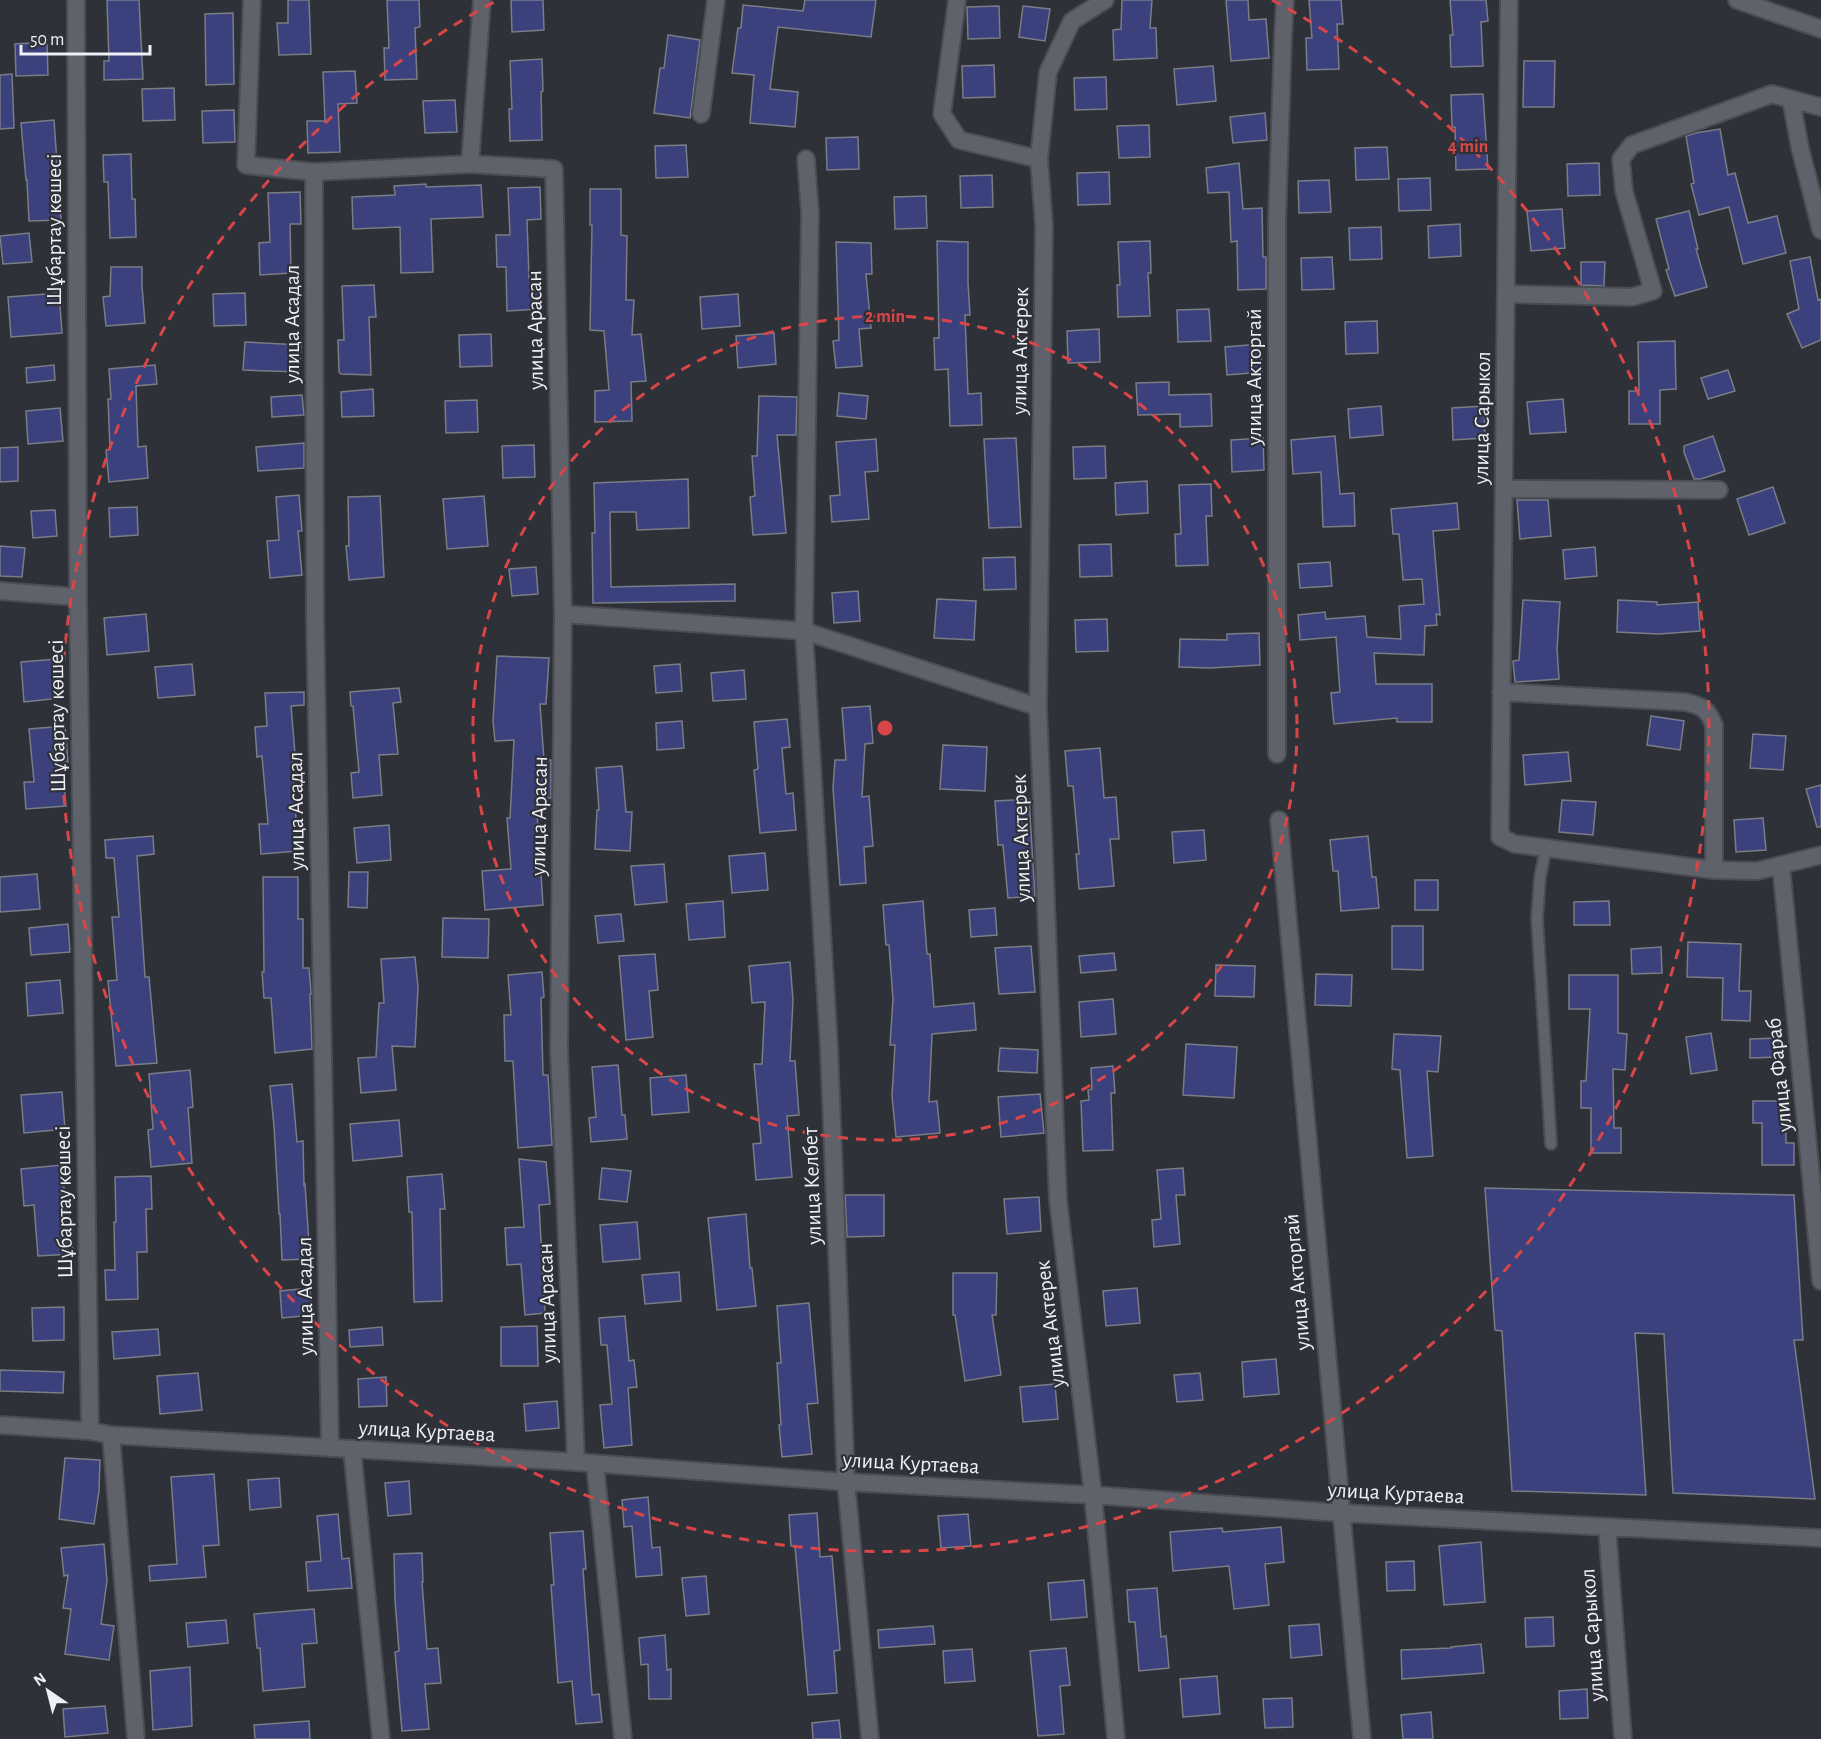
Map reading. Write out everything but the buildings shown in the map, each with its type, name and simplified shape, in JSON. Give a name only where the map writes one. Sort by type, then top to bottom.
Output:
[{"type":"street","name":"Шұбартау көшесі","points":[[76,0],[78,597],[90,1431]]},
{"type":"street","points":[[252,0],[246,165],[314,172],[470,164],[482,0]]},
{"type":"street","points":[[701,114],[716,0]]},
{"type":"street","points":[[957,0],[942,114],[959,140],[1039,159]]},
{"type":"street","name":"улица Актерек","points":[[1105,0],[1072,21],[1048,72],[1039,159],[1044,226],[1038,707],[1058,1200],[1093,1495],[1116,1739]]},
{"type":"street","name":"улица Акторгай","points":[[1277,754],[1277,220],[1285,0]]},
{"type":"street","name":"улица Сарыкол","points":[[1509,0],[1500,837],[1515,844],[1546,848]]},
{"type":"street","points":[[1737,0],[1821,29]]},
{"type":"street","points":[[1506,294],[1632,297],[1653,291],[1624,191],[1621,159],[1632,145],[1772,94],[1821,107]]},
{"type":"street","points":[[1791,99],[1800,147],[1821,230]]},
{"type":"street","name":"улица Келбет","points":[[806,159],[810,213],[804,631],[829,1048],[846,1482],[870,1739]]},
{"type":"street","name":"улица Арасан","points":[[470,164],[554,169],[563,614],[559,1049],[576,1462]]},
{"type":"street","name":"улица Асадал","points":[[314,172],[315,614],[330,1448]]},
{"type":"street","points":[[1504,489],[1719,490]]},
{"type":"street","points":[[0,591],[78,597]]},
{"type":"street","points":[[563,614],[804,631],[1038,707]]},
{"type":"street","points":[[1502,692],[1685,702],[1699,705],[1708,712],[1714,725],[1714,870]]},
{"type":"street","name":"улица Акторгай","points":[[1279,820],[1362,1739]]},
{"type":"street","points":[[1546,848],[1714,870],[1757,870],[1821,855]]},
{"type":"street","name":"улица Фараб","points":[[1781,865],[1821,1281]]},
{"type":"street","name":"улица Куртаева","points":[[0,1425],[90,1431],[111,1435],[576,1462],[846,1482],[1821,1538]]},
{"type":"street","points":[[111,1435],[136,1739]]},
{"type":"street","points":[[352,1449],[381,1739]]},
{"type":"street","points":[[596,1464],[623,1739]]},
{"type":"street","name":"улица Сарыкол","points":[[1607,1527],[1623,1739]]},
{"type":"lane","points":[[1546,848],[1540,877],[1537,918],[1551,1144]]}]
